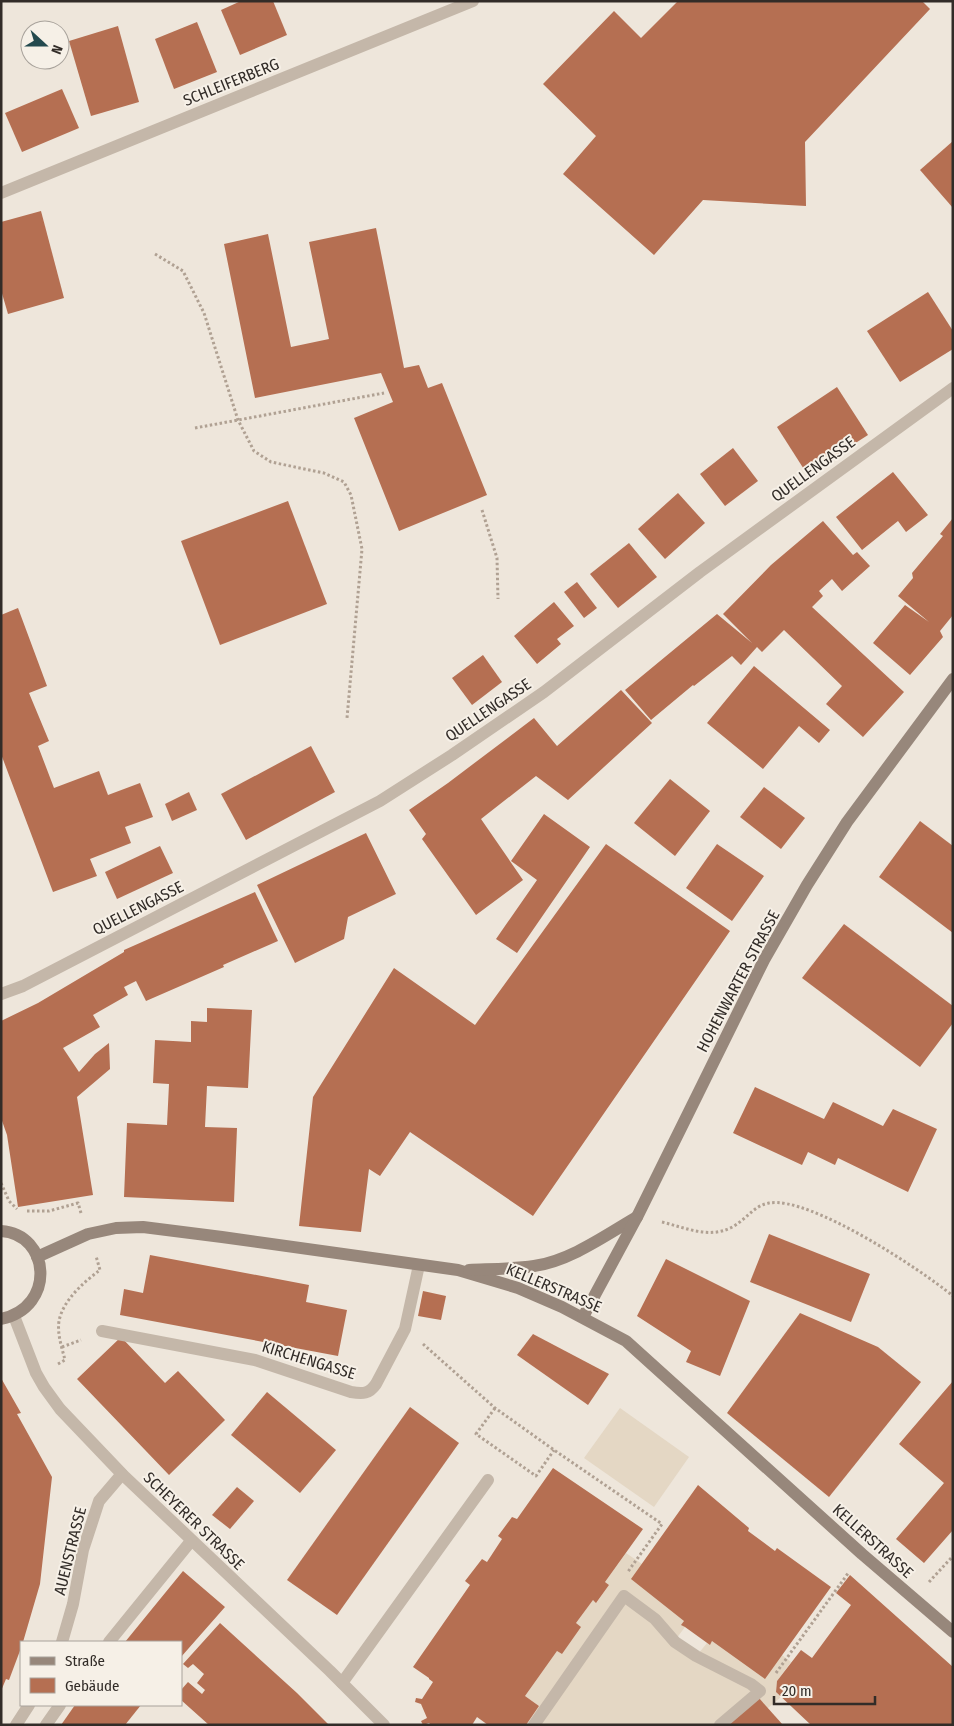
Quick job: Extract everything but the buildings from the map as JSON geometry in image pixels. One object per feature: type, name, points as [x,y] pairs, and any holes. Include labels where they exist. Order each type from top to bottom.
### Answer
[{"type":"street","name":"SCHLEIFERBERG","points":[[1,193],[473,1]]},
{"type":"street","name":"QUELLENGASSE","points":[[1,994],[23,986],[380,801],[544,692],[700,572],[953,388]]},
{"type":"street","name":"HOHENWARTER STRASSE","points":[[583,1316],[637,1217],[740,1006],[802,894],[847,822],[953,679]]},
{"type":"street","points":[[458,1270],[534,1266],[551,1262],[576,1252],[637,1217]]},
{"type":"street","name":"KELLERSTRASSE","points":[[37,1257],[88,1234],[116,1228],[143,1227],[222,1236],[458,1270],[518,1288],[583,1316],[626,1341],[862,1554],[953,1632]]},
{"type":"street","points":[[1,1231],[6,1231],[20,1237],[30,1246],[37,1257],[41,1271],[40,1285],[34,1298],[26,1309],[7,1318]]},
{"type":"street","name":"KIRCHENGASSE","points":[[102,1331],[256,1360],[351,1392],[363,1394],[371,1391],[376,1384],[405,1329],[419,1265]]},
{"type":"street","name":"SCHEYERER STRASSE","points":[[7,1318],[44,1387],[60,1409],[122,1474],[384,1725]]},
{"type":"street","name":"AUENSTRASSE","points":[[62,1641],[73,1604],[83,1550],[99,1501],[122,1474]]},
{"type":"street","points":[[342,1683],[488,1480]]},
{"type":"street","points":[[111,1641],[191,1541]]},
{"type":"street","points":[[534,1725],[624,1596],[655,1619],[675,1642],[696,1656],[751,1684],[760,1691],[720,1725]]},
{"type":"street","points":[[16,1725],[29,1706]]},
{"type":"street","points":[[46,1725],[59,1706]]},
{"type":"path","points":[[155,254],[183,271],[204,312],[238,420],[254,451],[271,462],[324,473],[344,482],[351,494],[362,549],[347,718]]},
{"type":"path","points":[[195,428],[384,393]]},
{"type":"path","points":[[482,510],[497,558],[498,599]]},
{"type":"path","points":[[1,1183],[9,1201],[17,1209],[32,1212],[49,1211],[78,1204]]},
{"type":"path","points":[[637,1217],[716,1234],[726,1231],[740,1222],[754,1209],[766,1203],[777,1202],[795,1206],[811,1211],[848,1228],[910,1265],[953,1296]]},
{"type":"path","points":[[65,1360],[59,1321],[78,1287],[100,1270]]},
{"type":"path","points":[[405,1329],[495,1408],[662,1524],[623,1578],[624,1596]]},
{"type":"path","points":[[495,1408],[476,1434],[536,1476],[554,1450]]},
{"type":"path","points":[[760,1691],[768,1684],[862,1554]]},
{"type":"path","points":[[914,1599],[953,1556]]},
{"type":"shaded area","points":[[620,1408],[689,1457],[654,1507],[584,1458]]},
{"type":"shaded area","points":[[626,1553],[642,1564],[684,1621],[682,1624],[685,1627],[676,1639],[698,1654],[707,1643],[710,1645],[712,1641],[782,1655],[791,1662],[777,1681],[776,1692],[781,1697],[768,1708],[728,1725],[526,1725],[539,1706],[525,1696],[557,1651],[562,1654],[580,1627],[576,1623],[593,1600],[597,1602],[609,1585],[605,1582]]}]
